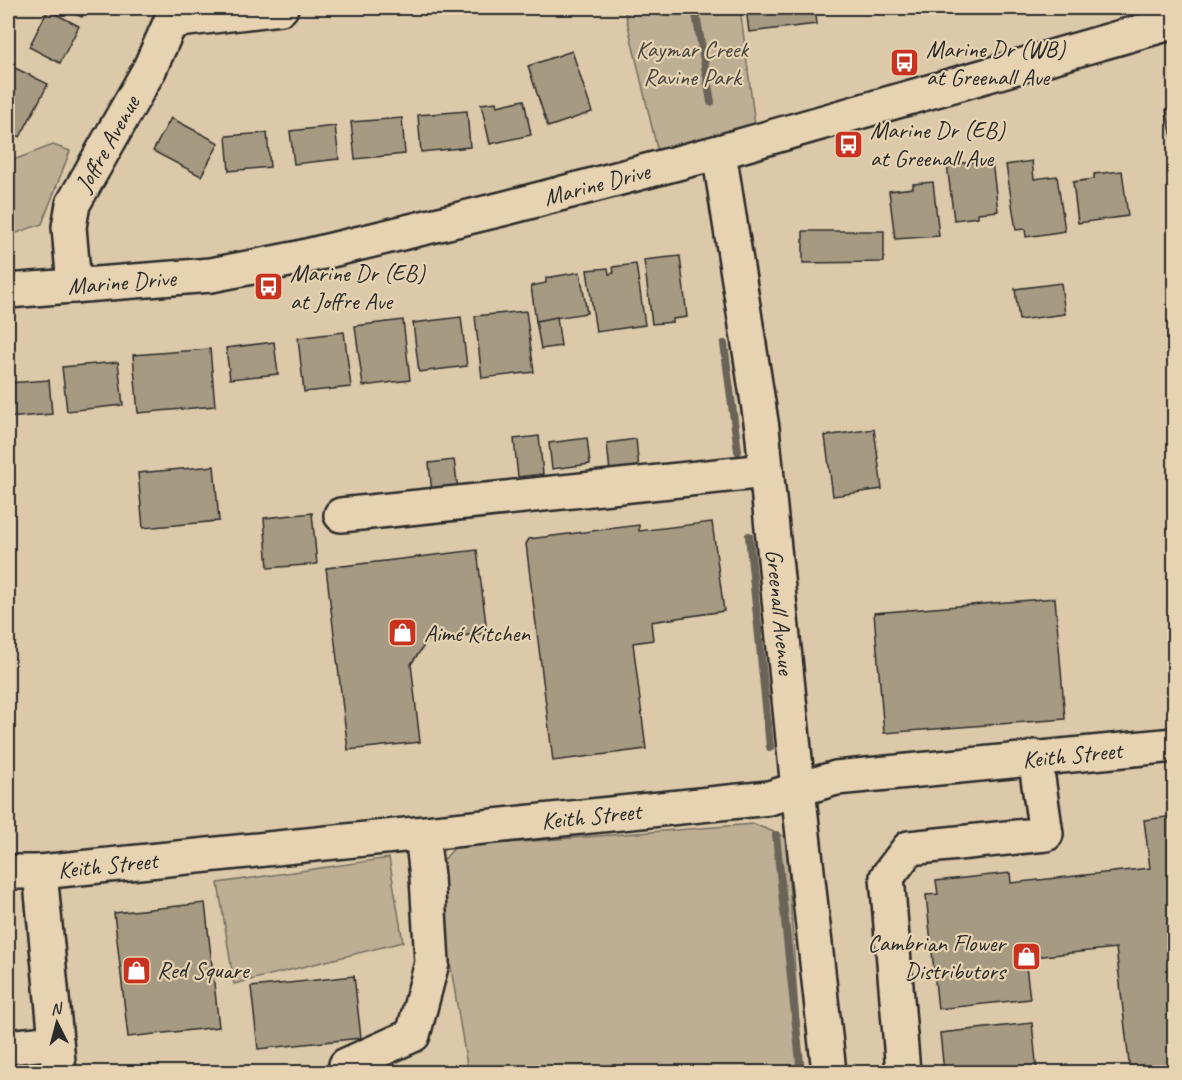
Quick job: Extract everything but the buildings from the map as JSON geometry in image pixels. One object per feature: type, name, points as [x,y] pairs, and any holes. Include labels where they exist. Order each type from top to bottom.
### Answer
[{"type":"street","points":[[172,14],[281,8]]},
{"type":"street","name":"Joffre Avenue","points":[[74,286],[69,227],[73,204],[149,70],[172,14]]},
{"type":"street","name":"Marine Drive","points":[[8,291],[211,275],[294,259],[506,208],[719,152],[1174,22]]},
{"type":"street","name":"Greenall Avenue","points":[[719,152],[762,428],[829,1072]]},
{"type":"street","points":[[341,515],[766,471]]},
{"type":"street","name":"Keith Street","points":[[8,872],[424,850],[768,798],[836,778],[1174,745]]},
{"type":"street","points":[[903,1072],[887,877],[909,848],[1046,834],[1035,757]]},
{"type":"street","points":[[346,1065],[412,1035],[432,963],[424,850]]},
{"type":"street","points":[[8,1047],[58,1057],[40,872]]},
{"type":"green space","name":"Kaymar Creek Ravine Park","points":[[624,8],[740,8],[755,125],[658,153]]},
{"type":"green space","points":[[53,145],[70,151],[42,224],[8,236],[8,162]]},
{"type":"green space","points":[[754,824],[786,837],[802,1072],[468,1072],[435,870],[455,847]]},
{"type":"green space","points":[[389,858],[403,942],[234,984],[218,883]]},
{"type":"waterway","points":[[695,8],[711,102]]},
{"type":"waterway","points":[[724,344],[738,451]]},
{"type":"waterway","points":[[749,536],[770,747]]},
{"type":"waterway","points":[[776,835],[801,1072]]},
{"type":"place","name":"Marine Dr (WB) at Greenall Ave","points":[[905,63]]},
{"type":"place","name":"Marine Dr (EB) at Greenall Ave","points":[[849,144]]},
{"type":"place","name":"Marine Dr (EB) at Joffre Ave","points":[[269,287]]},
{"type":"place","name":"Aimé Kitchen","points":[[403,633]]},
{"type":"place","name":"Cambrian Flower Distributors","points":[[1026,957]]},
{"type":"place","name":"Red Square","points":[[136,970]]}]
